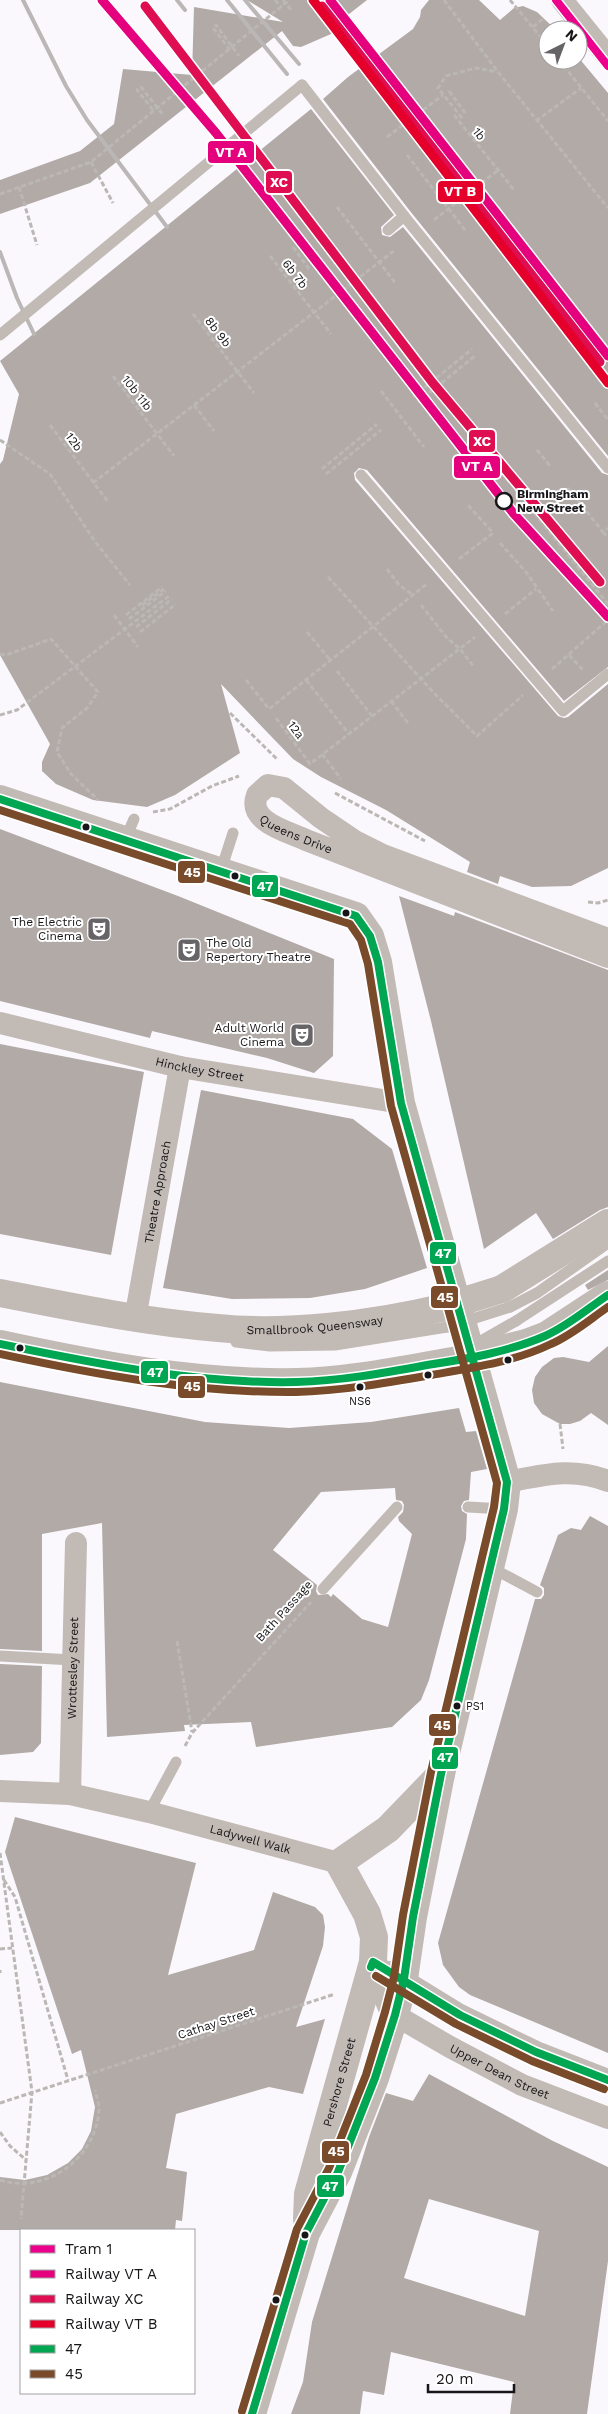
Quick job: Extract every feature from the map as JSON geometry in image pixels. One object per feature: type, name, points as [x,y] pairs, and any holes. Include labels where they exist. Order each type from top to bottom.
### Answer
[{"type":"street","points":[[563,1],[608,57]]},
{"type":"street","name":"Queens Drive","points":[[608,938],[383,855],[355,841],[328,823],[284,788],[268,785],[256,795],[254,806],[262,819],[306,840],[608,957]]},
{"type":"street","points":[[0,799],[130,829],[220,870],[356,916],[370,936],[378,962],[401,1104],[491,1451],[507,1482],[565,1472],[590,1474],[608,1482]]},
{"type":"street","name":"Hinckley Street","points":[[0,1023],[180,1067],[401,1104]]},
{"type":"street","name":"Theatre Approach","points":[[135,1319],[180,1067]]},
{"type":"street","name":"Smallbrook Queensway","points":[[0,1292],[135,1319],[220,1329],[292,1330],[413,1315],[444,1318],[506,1298],[608,1223]]},
{"type":"street","points":[[0,1344],[123,1368],[219,1380],[298,1382],[392,1371],[457,1356],[521,1332],[547,1335],[608,1295]]},
{"type":"street","name":"Pershore Street","points":[[252,2414],[306,2233],[338,2172],[376,2078],[395,2015],[404,1980],[413,1916],[442,1774],[504,1509],[507,1482]]},
{"type":"street","name":"Wrottesley Street","points":[[70,1794],[76,1543]]},
{"type":"street","points":[[395,2015],[373,1962],[374,1937],[367,1914],[339,1863],[388,1829],[442,1774]]},
{"type":"street","name":"Ladywell Walk","points":[[0,1792],[70,1794],[149,1812],[339,1863]]},
{"type":"street","points":[[373,1962],[460,2015],[536,2052],[608,2080]]},
{"type":"street","name":"Pershore Street","points":[[306,2233],[308,2194],[373,1962]]},
{"type":"street","name":"Upper Dean Street","points":[[395,2015],[522,2085],[608,2118]]},
{"type":"lane","points":[[0,335],[302,85],[404,216],[608,468]]},
{"type":"lane","points":[[388,230],[404,216]]},
{"type":"lane","points":[[361,475],[563,711],[608,674]]},
{"type":"lane","points":[[220,870],[233,833]]},
{"type":"lane","points":[[506,1298],[537,1293],[608,1243]]},
{"type":"lane","points":[[521,1332],[608,1261]]},
{"type":"lane","points":[[135,1319],[200,1338],[270,1346],[335,1345],[444,1318]]},
{"type":"lane","name":"Bath Passage","points":[[323,1588],[397,1507]]},
{"type":"lane","points":[[468,1507],[504,1509]]},
{"type":"lane","points":[[490,1567],[537,1592]]},
{"type":"lane","points":[[0,1656],[73,1660]]},
{"type":"lane","points":[[149,1812],[176,1762]]},
{"type":"path","points":[[275,0],[281,7]]},
{"type":"path","points":[[283,0],[292,11]]},
{"type":"path","points":[[444,0],[536,121],[608,208]]},
{"type":"path","points":[[510,0],[538,34]]},
{"type":"path","points":[[0,194],[91,162],[288,2]]},
{"type":"path","points":[[230,50],[213,28],[216,25],[239,56]]},
{"type":"path","points":[[462,118],[438,88],[446,76],[476,68],[498,72]]},
{"type":"path","points":[[567,70],[608,121]]},
{"type":"path","points":[[153,110],[137,90],[141,87],[164,116]]},
{"type":"path","points":[[536,121],[581,88]]},
{"type":"path","points":[[449,91],[466,114]]},
{"type":"path","points":[[387,137],[443,95]]},
{"type":"path","name":"1b","points":[[454,115],[490,163],[515,192]]},
{"type":"path","points":[[407,154],[465,230]]},
{"type":"path","points":[[91,162],[113,203]]},
{"type":"path","points":[[426,226],[497,171]]},
{"type":"path","points":[[19,187],[37,245]]},
{"type":"path","points":[[337,207],[396,284]]},
{"type":"path","points":[[93,483],[403,244]]},
{"type":"path","points":[[293,247],[310,269]]},
{"type":"path","name":"6b 7b","points":[[270,256],[331,334]]},
{"type":"path","name":"8b 9b","points":[[193,314],[254,393]]},
{"type":"path","points":[[413,397],[472,349]]},
{"type":"path","points":[[418,402],[476,355]]},
{"type":"path","name":"10b 11b","points":[[113,376],[174,456]]},
{"type":"path","points":[[381,391],[424,447]]},
{"type":"path","points":[[595,403],[608,420]]},
{"type":"path","points":[[194,406],[214,431]]},
{"type":"path","points":[[459,420],[608,604]]},
{"type":"path","points":[[322,469],[376,424]]},
{"type":"path","name":"12b","points":[[50,425],[109,503]]},
{"type":"path","points":[[326,474],[381,430]]},
{"type":"path","points":[[0,440],[50,474],[96,543],[130,585]]},
{"type":"path","points":[[537,450],[550,466]]},
{"type":"path","points":[[568,488],[608,538]]},
{"type":"path","points":[[455,562],[492,532],[480,521],[467,504]]},
{"type":"path","points":[[604,532],[608,528]]},
{"type":"path","points":[[500,542],[526,572],[536,590],[553,611]]},
{"type":"path","points":[[387,569],[399,585],[413,595]]},
{"type":"path","points":[[328,578],[420,679],[477,736]]},
{"type":"path","points":[[246,680],[270,709],[433,579]]},
{"type":"path","points":[[128,616],[164,589]]},
{"type":"path","points":[[499,619],[536,590]]},
{"type":"path","points":[[0,715],[17,710],[169,596]]},
{"type":"path","points":[[136,627],[172,599]]},
{"type":"path","points":[[139,631],[175,604]]},
{"type":"path","points":[[421,605],[447,638],[460,648],[474,667]]},
{"type":"path","points":[[114,615],[138,646]]},
{"type":"path","points":[[308,632],[331,661]]},
{"type":"path","points":[[341,779],[322,754],[475,636]]},
{"type":"path","points":[[0,654],[6,655],[51,639],[98,692],[87,708],[62,728],[57,752],[71,774],[103,804]]},
{"type":"path","points":[[337,671],[372,716]]},
{"type":"path","points":[[306,680],[349,734]]},
{"type":"path","points":[[392,701],[408,723]]},
{"type":"path","points":[[230,713],[279,761],[271,764]]},
{"type":"path","name":"12a","points":[[276,718],[310,764],[322,754]]},
{"type":"path","points":[[146,814],[170,809],[212,786],[246,774]]},
{"type":"path","points":[[334,792],[429,843]]},
{"type":"path","points":[[579,901],[598,903],[608,900]]},
{"type":"path","name":"Bath Passage","points":[[177,1641],[192,1733],[323,1588]]},
{"type":"path","points":[[0,1853],[32,2092],[21,2219]]},
{"type":"path","points":[[3,1878],[15,1897],[68,2080]]},
{"type":"path","points":[[0,1949],[12,1948]]},
{"type":"path","name":"Cathay Street","points":[[0,2103],[338,1993]]},
{"type":"path","points":[[0,2180],[25,2184],[46,2179],[70,2167],[85,2152],[95,2133],[99,2107],[95,2090]]},
{"type":"path","points":[[0,2132],[10,2146],[27,2160]]},
{"type":"building","points":[[247,0],[367,0],[330,29],[338,31],[301,47],[293,46],[282,31],[90,183],[0,214],[0,180],[80,151],[114,124],[123,69],[192,75],[194,7],[283,22]]},
{"type":"building","points":[[429,0],[479,0],[500,20],[514,8],[523,6],[537,12],[545,20],[538,20],[538,70],[588,69],[608,93],[608,456],[410,211],[323,99],[348,77],[413,29],[420,17],[421,10]]},
{"type":"building","points":[[311,109],[394,215],[381,227],[382,235],[390,237],[403,227],[602,473],[608,475],[608,667],[564,701],[367,470],[359,468],[354,473],[355,480],[558,716],[568,717],[608,684],[608,868],[571,886],[532,887],[500,876],[498,884],[467,872],[470,862],[386,810],[321,777],[293,759],[221,684],[240,753],[175,795],[147,807],[93,800],[56,784],[42,771],[42,762],[50,744],[0,655],[0,464],[3,460],[19,394],[0,361]]},
{"type":"building","points":[[0,829],[178,896],[334,959],[333,1056],[314,1073],[267,1058],[152,1031],[150,1038],[0,1001]]},
{"type":"building","points":[[399,896],[454,916],[455,912],[608,970],[608,1207],[553,1239],[536,1213],[484,1249],[431,1021]]},
{"type":"building","points":[[0,1044],[144,1072],[111,1255],[0,1234]]},
{"type":"building","points":[[201,1090],[353,1119],[392,1149],[427,1268],[365,1289],[310,1298],[232,1299],[163,1288]]},
{"type":"building","points":[[608,1270],[608,1280],[588,1290],[585,1285]]},
{"type":"building","points":[[608,1346],[608,1425],[591,1413],[580,1421],[570,1424],[560,1424],[542,1414],[534,1403],[532,1390],[535,1377],[542,1367],[554,1358],[563,1357],[589,1362]]},
{"type":"building","points":[[0,1382],[205,1422],[289,1428],[371,1422],[459,1408],[466,1432],[476,1431],[487,1469],[471,1472],[469,1500],[464,1501],[461,1506],[462,1511],[467,1514],[466,1539],[429,1680],[421,1700],[392,1727],[256,1747],[251,1722],[184,1725],[185,1731],[107,1737],[102,1523],[42,1534],[42,1651],[0,1649]],"holes":[[[395,1488],[396,1500],[402,1501],[404,1505],[403,1512],[398,1517],[399,1521],[412,1534],[388,1627],[362,1619],[333,1594],[331,1597],[328,1594],[318,1595],[316,1591],[317,1585],[273,1550],[321,1492]]]},
{"type":"building","points":[[590,1516],[608,1526],[608,2053],[470,1995],[459,1987],[443,1965],[438,1943],[535,1599],[541,1599],[544,1595],[544,1588],[540,1585],[558,1535],[571,1528],[581,1530]]},
{"type":"building","points":[[0,1664],[42,1666],[41,1743],[33,1752],[0,1755]]},
{"type":"building","points":[[15,1817],[196,1863],[168,1975],[254,1950],[273,1892],[315,1907],[323,1915],[325,1927],[323,1946],[296,2027],[325,2019],[303,2094],[269,2087],[176,2114],[166,2168],[187,2172],[182,2221],[176,2220],[175,2229],[0,2230],[0,2177],[25,2180],[47,2175],[68,2163],[82,2149],[91,2131],[95,2107],[81,2050],[72,2054],[5,1852]]},
{"type":"building","points":[[429,2074],[553,2141],[608,2167],[608,2261],[587,2414],[510,2414],[514,2382],[391,2352],[384,2395],[363,2391],[360,2414],[291,2414],[303,2382],[312,2322],[369,2137],[386,2093],[413,2101]],"holes":[[[429,2199],[539,2231],[525,2316],[404,2278]]]},
{"type":"railway","points":[[23,0],[66,86],[87,120],[167,227]]},
{"type":"railway","points":[[177,0],[185,10]]},
{"type":"railway","points":[[227,0],[287,74]]},
{"type":"railway","points":[[245,0],[299,64]]},
{"type":"railway","points":[[0,252],[17,298],[34,334]]},
{"type":"tram line","name":"1","points":[[556,0],[608,66]]},
{"type":"transit line","points":[[102,0],[216,133],[514,514],[608,617]]},
{"type":"transit line","points":[[313,0],[608,383]]},
{"type":"transit line","points":[[330,0],[608,356]]},
{"type":"transit line","name":"47","points":[[0,799],[356,916],[370,936],[378,962],[401,1103],[507,1482],[504,1509],[441,1774],[413,1917],[404,1979],[395,2015],[375,2078],[338,2172],[306,2233],[252,2414]]},
{"type":"transit line","name":"45","points":[[0,810],[350,924],[361,940],[368,964],[391,1106],[497,1483],[494,1507],[431,1772],[403,1915],[394,1977],[385,2012],[366,2075],[329,2168],[297,2229],[242,2411]]},
{"type":"transit line","name":"47","points":[[0,1344],[73,1359],[184,1376],[259,1382],[329,1380],[378,1374],[457,1360],[531,1342],[570,1322],[608,1295]]},
{"type":"transit line","name":"45","points":[[0,1354],[110,1376],[184,1386],[259,1392],[330,1390],[380,1384],[492,1364],[537,1350],[559,1340],[608,1307]]},
{"type":"transit line","name":"47","points":[[371,1967],[373,1962],[460,2015],[536,2052],[608,2080]]},
{"type":"transit line","name":"45","points":[[376,1976],[456,2024],[532,2061],[604,2089]]},
{"type":"rail line","name":"XC","points":[[145,6],[432,382],[600,582]]},
{"type":"rail line","name":"XC","points":[[322,6],[600,362]]},
{"type":"place","name":"Birmingham New Street","points":[[504,501]]},
{"type":"place","name":"The Electric Cinema","points":[[99,929]]},
{"type":"place","name":"The Old Repertory Theatre","points":[[189,950]]},
{"type":"place","name":"Adult World Cinema","points":[[302,1035]]},
{"type":"place","name":"NS6","points":[[360,1387]]},
{"type":"place","name":"PS1","points":[[457,1706]]}]
